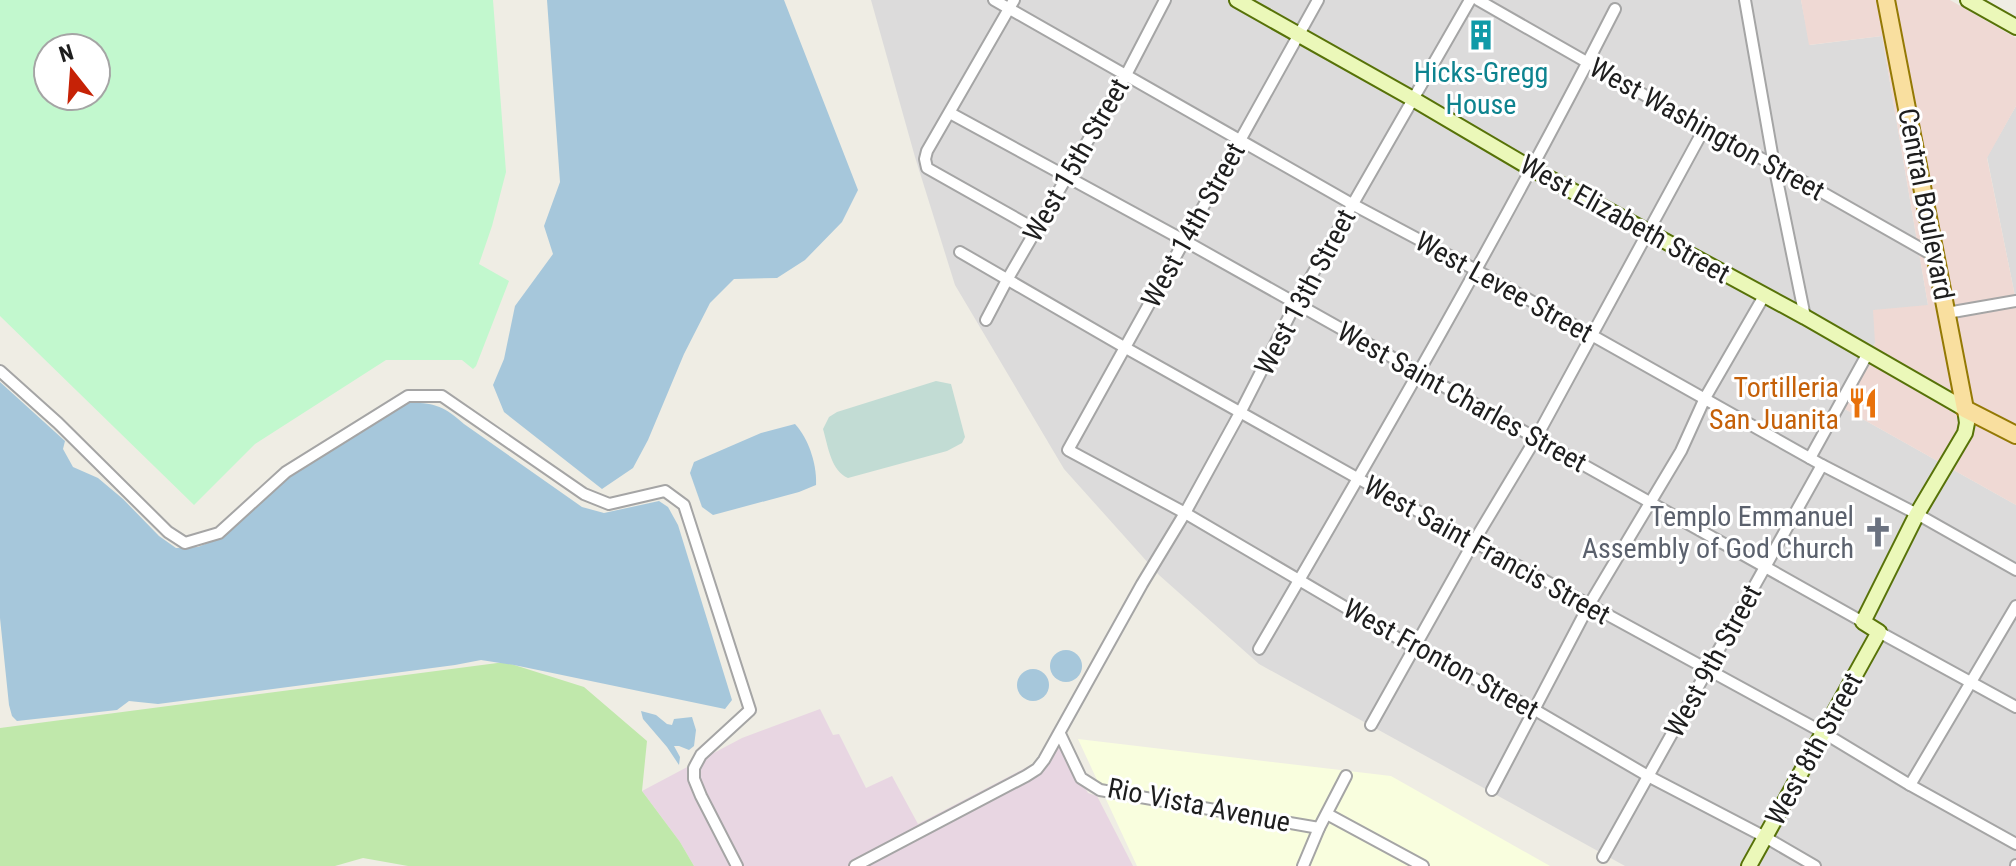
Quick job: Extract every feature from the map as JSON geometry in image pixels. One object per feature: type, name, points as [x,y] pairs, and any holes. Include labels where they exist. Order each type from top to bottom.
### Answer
[{"type":"main road","name":"Central Boulevard","points":[[1886,0],[1965,409]]},
{"type":"main road","name":"West Elizabeth Street","points":[[1965,409],[2016,435]]},
{"type":"street","name":"West Levee Street","points":[[994,0],[1012,4],[1240,141],[2016,570]]},
{"type":"street","name":"West 15th Street","points":[[986,320],[1126,75],[1165,0]]},
{"type":"street","name":"West Elizabeth Street","points":[[1237,0],[1532,169],[1805,317],[1965,409]]},
{"type":"street","name":"West 14th Street","points":[[1068,450],[1318,0]]},
{"type":"street","name":"West 13th Street","points":[[855,866],[1037,769],[1185,513],[1296,303],[1470,0]]},
{"type":"street","name":"West Washington Street","points":[[1478,0],[1936,257]]},
{"type":"street","points":[[1745,0],[1805,317]]},
{"type":"street","points":[[1968,0],[2016,27]]},
{"type":"street","points":[[1012,4],[925,159],[927,168],[1037,230]]},
{"type":"street","points":[[1259,649],[1476,270],[1615,9]]},
{"type":"street","name":"West Saint Charles Street","points":[[950,113],[1185,241],[2016,707]]},
{"type":"street","points":[[1371,725],[1413,647],[1536,438],[1704,129]]},
{"type":"street","name":"West Saint Francis Street","points":[[960,252],[1473,543],[1824,733],[2016,844]]},
{"type":"street","points":[[1492,790],[1589,605],[1681,451],[1705,398],[1764,296]]},
{"type":"street","points":[[1947,313],[2016,301]]},
{"type":"street","points":[[1810,458],[1868,353]]},
{"type":"street","points":[[0,371],[58,423],[168,532],[185,543],[219,533],[286,472],[408,396],[442,396],[584,494],[609,504],[665,491],[684,505],[750,710],[701,755],[694,768],[694,779],[701,796],[737,866]]},
{"type":"street","points":[[1863,622],[1917,514],[1965,433],[1965,409]]},
{"type":"street","name":"West Fronton Street","points":[[1068,450],[1185,513],[1413,647],[1535,710],[1648,776],[1815,866]]},
{"type":"street","name":"West 9th Street","points":[[1603,857],[1822,465]]},
{"type":"street","points":[[1910,785],[2016,606]]},
{"type":"street","name":"West 8th Street","points":[[1749,866],[1879,632]]},
{"type":"street","name":"Rio Vista Avenue","points":[[1060,734],[1081,778],[1100,790],[1319,828]]},
{"type":"street","points":[[1303,866],[1346,776]]},
{"type":"street","name":"Rio Vista Avenue","points":[[1327,814],[1423,866]]},
{"type":"shaded area","points":[[547,0],[784,0],[858,190],[842,222],[805,260],[777,278],[734,279],[710,303],[633,468],[602,489],[504,412],[493,385],[504,359],[515,306],[553,254],[544,226],[560,182]]},
{"type":"shaded area","points":[[871,0],[1801,0],[1810,45],[1882,36],[1928,305],[1875,343],[1843,408],[2016,505],[2016,866],[1625,866],[1259,664],[1159,575],[1064,469],[955,285]]},
{"type":"shaded area","points":[[1801,0],[1950,0],[2016,38],[2016,106],[1987,158],[2016,301],[2016,505],[1843,408],[1875,343],[1873,310],[1928,305],[1882,36],[1809,45]]},
{"type":"shaded area","points":[[2016,106],[2016,301],[1987,157]]},
{"type":"shaded area","points":[[936,381],[951,384],[965,437],[962,443],[947,451],[848,478],[842,475],[831,457],[823,429],[829,417]]},
{"type":"shaded area","points":[[0,382],[65,441],[63,449],[73,467],[98,478],[159,536],[176,548],[198,547],[225,536],[286,475],[404,403],[430,404],[450,413],[582,507],[604,513],[659,501],[668,507],[678,525],[732,700],[725,709],[481,660],[158,704],[129,701],[117,710],[17,721],[9,705],[0,618]]},
{"type":"shaded area","points":[[795,424],[811,453],[816,485],[713,515],[702,507],[690,473],[694,462],[761,433]]},
{"type":"shaded area","points":[[1066,650],[1077,655],[1082,666],[1077,677],[1066,682],[1055,677],[1050,666],[1055,655]]},
{"type":"shaded area","points":[[1033,669],[1044,674],[1049,685],[1044,696],[1033,701],[1022,696],[1017,685],[1022,674]]},
{"type":"shaded area","points":[[820,709],[833,735],[839,734],[866,788],[892,776],[918,824],[1033,764],[1053,729],[1088,793],[1097,796],[1133,866],[694,866],[642,791],[742,738]]},
{"type":"shaded area","points":[[641,711],[656,715],[672,725],[674,719],[692,717],[696,730],[694,746],[689,750],[674,746],[680,757],[679,765],[643,719]]},
{"type":"shaded area","points":[[1078,739],[1391,776],[1550,866],[1137,866]]},
{"type":"green space","points":[[0,0],[493,0],[506,172],[479,264],[509,281],[476,366],[473,369],[462,360],[386,360],[255,444],[194,505],[0,316]]},
{"type":"green space","points":[[505,662],[584,687],[647,741],[642,791],[694,866],[408,866],[363,858],[335,866],[0,866],[0,728]]},
{"type":"place","name":"Hicks-Gregg House","points":[[1481,35]]},
{"type":"place","name":"Tortilleria San Juanita","points":[[1863,403]]},
{"type":"place","name":"Templo Emmanuel Assembly of God Church","points":[[1878,532]]}]
